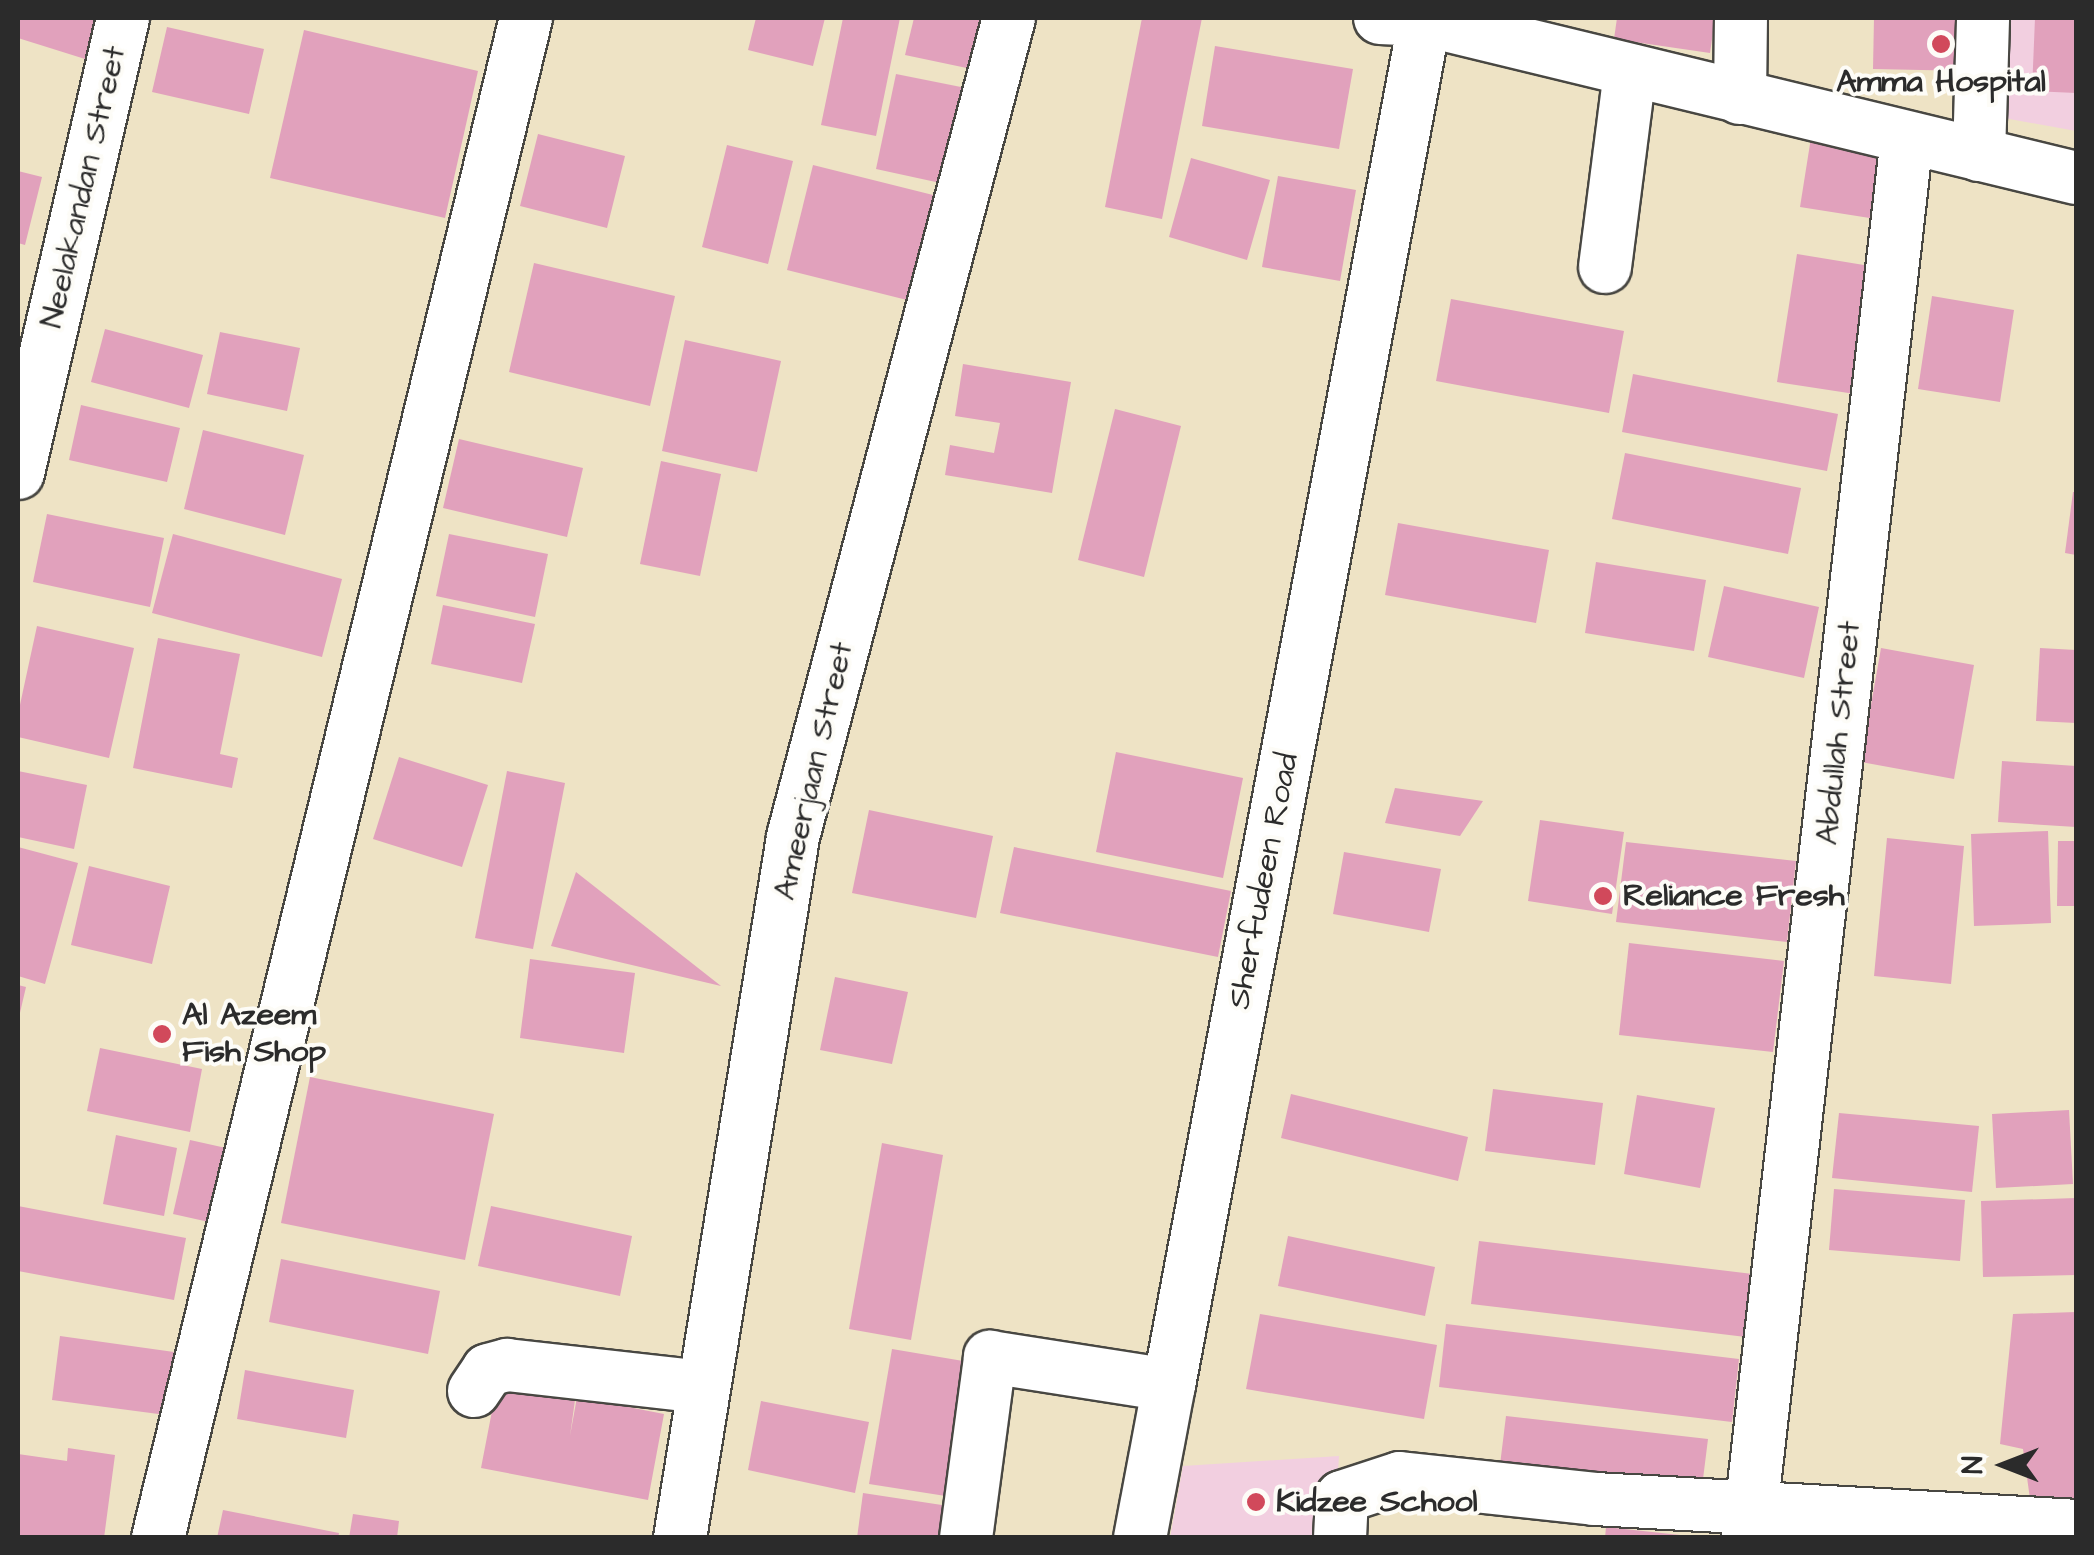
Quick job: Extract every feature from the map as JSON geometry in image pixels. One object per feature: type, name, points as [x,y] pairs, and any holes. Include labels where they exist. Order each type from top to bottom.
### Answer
[{"type":"street","name":"Neelakandan Street","points":[[18,473],[124,18]]},
{"type":"street","points":[[158,1538],[526,18]]},
{"type":"street","name":"Ameerjaan Street","points":[[680,1538],[793,836],[1008,18]]},
{"type":"street","points":[[1410,18],[2076,178]]},
{"type":"street","name":"Sherfudeen Road","points":[[1140,1538],[1410,18]]},
{"type":"street","points":[[1740,98],[1741,18]]},
{"type":"street","points":[[1979,155],[1983,18]]},
{"type":"street","points":[[1605,266],[1630,71]]},
{"type":"street","name":"Abdullah Street","points":[[1750,1522],[1907,138]]},
{"type":"street","points":[[966,1538],[990,1357],[1169,1384]]},
{"type":"street","points":[[474,1391],[488,1370],[507,1365],[704,1387]]},
{"type":"street","points":[[1340,1538],[1342,1497],[1400,1478],[1593,1518],[1899,1527],[2076,1526]]},
{"type":"shaded area","points":[[2006,18],[2076,18],[2076,131],[2004,118]]},
{"type":"shaded area","name":"Kidzee School","points":[[1339,1456],[1334,1537],[1170,1538],[1183,1466]]},
{"type":"building","points":[[18,18],[115,18],[101,64],[18,38]]},
{"type":"building","points":[[756,18],[825,18],[813,66],[748,50]]},
{"type":"building","points":[[843,18],[900,18],[876,136],[821,125]]},
{"type":"building","points":[[914,18],[993,18],[981,71],[905,55]]},
{"type":"building","points":[[1142,18],[1202,18],[1162,219],[1105,207]]},
{"type":"building","points":[[1617,18],[1715,18],[1710,53],[1614,39]]},
{"type":"building","points":[[1874,18],[1971,18],[1970,71],[1873,69]]},
{"type":"building","points":[[2035,18],[2076,18],[2076,93],[2032,91]]},
{"type":"building","points":[[167,27],[264,49],[249,114],[152,92]]},
{"type":"building","points":[[304,30],[478,71],[445,218],[270,178]]},
{"type":"building","points":[[1215,46],[1353,69],[1339,149],[1202,126]]},
{"type":"building","points":[[896,74],[966,88],[945,184],[876,169]]},
{"type":"building","points":[[1813,125],[1889,137],[1876,219],[1800,207]]},
{"type":"building","points":[[538,134],[625,156],[607,228],[520,206]]},
{"type":"building","points":[[727,145],[793,161],[768,264],[702,247]]},
{"type":"building","points":[[1191,158],[1270,180],[1247,260],[1169,237]]},
{"type":"building","points":[[813,165],[937,196],[911,301],[787,270]]},
{"type":"building","points":[[18,171],[42,177],[25,245],[18,243]]},
{"type":"building","points":[[1278,176],[1356,190],[1340,281],[1262,267]]},
{"type":"building","points":[[1797,254],[1876,267],[1855,394],[1777,382]]},
{"type":"building","points":[[534,263],[675,296],[650,406],[509,372]]},
{"type":"building","points":[[1932,296],[2014,310],[2000,402],[1918,389]]},
{"type":"building","points":[[1451,299],[1624,331],[1609,413],[1436,381]]},
{"type":"building","points":[[105,329],[203,355],[189,408],[91,382]]},
{"type":"building","points":[[220,332],[300,348],[287,411],[207,394]]},
{"type":"building","points":[[685,340],[781,361],[757,472],[662,451]]},
{"type":"building","points":[[963,364],[1071,382],[1052,493],[945,475],[950,445],[994,453],[1000,423],[955,416]]},
{"type":"building","points":[[1633,374],[1838,414],[1827,471],[1622,432]]},
{"type":"building","points":[[81,405],[180,428],[167,482],[69,460]]},
{"type":"building","points":[[1115,409],[1181,426],[1144,577],[1078,560]]},
{"type":"building","points":[[203,430],[304,455],[285,535],[184,509]]},
{"type":"building","points":[[459,439],[583,468],[567,537],[443,508]]},
{"type":"building","points":[[1625,453],[1801,488],[1788,554],[1612,519]]},
{"type":"building","points":[[661,461],[721,474],[700,576],[640,564]]},
{"type":"building","points":[[2076,492],[2076,555],[2065,553]]},
{"type":"building","points":[[47,514],[164,538],[150,607],[33,582]]},
{"type":"building","points":[[1398,523],[1549,550],[1536,623],[1385,595]]},
{"type":"building","points":[[173,534],[342,579],[322,657],[152,613]]},
{"type":"building","points":[[449,534],[548,554],[535,617],[436,596]]},
{"type":"building","points":[[1596,562],[1706,580],[1694,651],[1585,633]]},
{"type":"building","points":[[1724,586],[1819,607],[1804,678],[1708,657]]},
{"type":"building","points":[[443,605],[535,624],[522,683],[431,664]]},
{"type":"building","points":[[37,626],[134,648],[109,758],[18,737],[18,714]]},
{"type":"building","points":[[158,638],[240,654],[220,754],[238,758],[232,788],[133,768]]},
{"type":"building","points":[[1881,648],[1974,665],[1954,779],[1861,762]]},
{"type":"building","points":[[2040,648],[2076,650],[2076,723],[2036,721]]},
{"type":"building","points":[[1116,752],[1243,778],[1223,878],[1096,852]]},
{"type":"building","points":[[399,757],[488,785],[462,867],[373,839]]},
{"type":"building","points":[[2002,761],[2076,766],[2076,827],[1998,822]]},
{"type":"building","points":[[18,771],[87,785],[74,849],[18,837]]},
{"type":"building","points":[[507,771],[565,783],[533,949],[475,938]]},
{"type":"building","points":[[1395,788],[1483,801],[1460,836],[1385,823]]},
{"type":"building","points":[[869,810],[993,836],[976,918],[852,893]]},
{"type":"building","points":[[1540,820],[1624,832],[1612,914],[1528,901]]},
{"type":"building","points":[[2048,831],[2051,923],[1974,926],[1971,834]]},
{"type":"building","points":[[1887,838],[1964,846],[1951,984],[1874,976]]},
{"type":"building","points":[[2058,841],[2076,841],[2076,906],[2057,906]]},
{"type":"building","points":[[1626,842],[1796,861],[1787,942],[1616,922]]},
{"type":"building","points":[[18,847],[78,863],[45,984],[18,976]]},
{"type":"building","points":[[1014,847],[1231,891],[1218,957],[1000,913]]},
{"type":"building","points":[[1344,852],[1441,869],[1429,932],[1333,914]]},
{"type":"building","points":[[89,866],[170,886],[152,964],[71,945]]},
{"type":"building","points":[[576,872],[721,986],[551,946]]},
{"type":"building","points":[[1629,943],[1784,961],[1773,1052],[1619,1035]]},
{"type":"building","points":[[530,959],[635,973],[624,1053],[520,1038]]},
{"type":"building","points":[[835,977],[908,992],[892,1064],[820,1050]]},
{"type":"building","points":[[18,985],[26,987],[19,1017],[18,1017]]},
{"type":"building","points":[[100,1048],[202,1069],[190,1132],[87,1111]]},
{"type":"building","points":[[310,1077],[494,1114],[465,1260],[281,1223]]},
{"type":"building","points":[[1493,1089],[1603,1103],[1595,1165],[1485,1151]]},
{"type":"building","points":[[1291,1094],[1468,1137],[1458,1181],[1281,1138]]},
{"type":"building","points":[[1637,1095],[1715,1108],[1700,1188],[1624,1174]]},
{"type":"building","points":[[2069,1110],[2073,1184],[1996,1188],[1992,1114]]},
{"type":"building","points":[[1839,1113],[1979,1126],[1972,1192],[1832,1178]]},
{"type":"building","points":[[116,1135],[177,1148],[164,1216],[103,1204]]},
{"type":"building","points":[[190,1140],[235,1150],[218,1224],[173,1214]]},
{"type":"building","points":[[882,1143],[943,1155],[911,1340],[849,1329]]},
{"type":"building","points":[[1834,1189],[1965,1200],[1960,1261],[1829,1250]]},
{"type":"building","points":[[2076,1198],[2076,1275],[1983,1277],[1981,1201]]},
{"type":"building","points":[[18,1206],[186,1238],[174,1300],[18,1271]]},
{"type":"building","points":[[491,1206],[632,1236],[620,1296],[478,1266]]},
{"type":"building","points":[[1288,1236],[1435,1267],[1425,1316],[1278,1286]]},
{"type":"building","points":[[1479,1241],[1761,1275],[1754,1338],[1471,1304]]},
{"type":"building","points":[[281,1259],[440,1291],[428,1354],[269,1322]]},
{"type":"building","points":[[2076,1312],[2076,1505],[2031,1506],[2023,1449],[2000,1444],[2013,1314]]},
{"type":"building","points":[[1260,1314],[1437,1345],[1424,1419],[1246,1389]]},
{"type":"building","points":[[1446,1324],[1739,1359],[1732,1422],[1439,1387]]},
{"type":"building","points":[[60,1336],[174,1352],[166,1415],[52,1400]]},
{"type":"building","points":[[892,1349],[975,1363],[952,1497],[869,1484]]},
{"type":"building","points":[[245,1370],[354,1390],[346,1438],[237,1419]]},
{"type":"building","points":[[497,1385],[575,1400],[570,1436],[577,1397],[664,1414],[648,1500],[481,1468]]},
{"type":"building","points":[[761,1401],[869,1422],[855,1493],[748,1470]]},
{"type":"building","points":[[1506,1416],[1708,1439],[1701,1495],[1499,1473]]},
{"type":"building","points":[[68,1448],[115,1455],[104,1538],[18,1538],[18,1454],[67,1461]]},
{"type":"building","points":[[863,1493],[955,1507],[951,1538],[857,1538]]},
{"type":"building","points":[[223,1510],[339,1533],[338,1538],[217,1538]]},
{"type":"building","points":[[353,1514],[399,1521],[397,1538],[349,1538]]},
{"type":"building","points":[[1606,1527],[1680,1535],[1680,1538],[1605,1538]]},
{"type":"place","name":"Amma Hospital","points":[[1941,44]]},
{"type":"place","name":"Reliance Fresh","points":[[1603,896]]},
{"type":"place","name":"Al Azeem Fish Shop","points":[[162,1034]]},
{"type":"place","name":"Kidzee School","points":[[1256,1502]]}]
